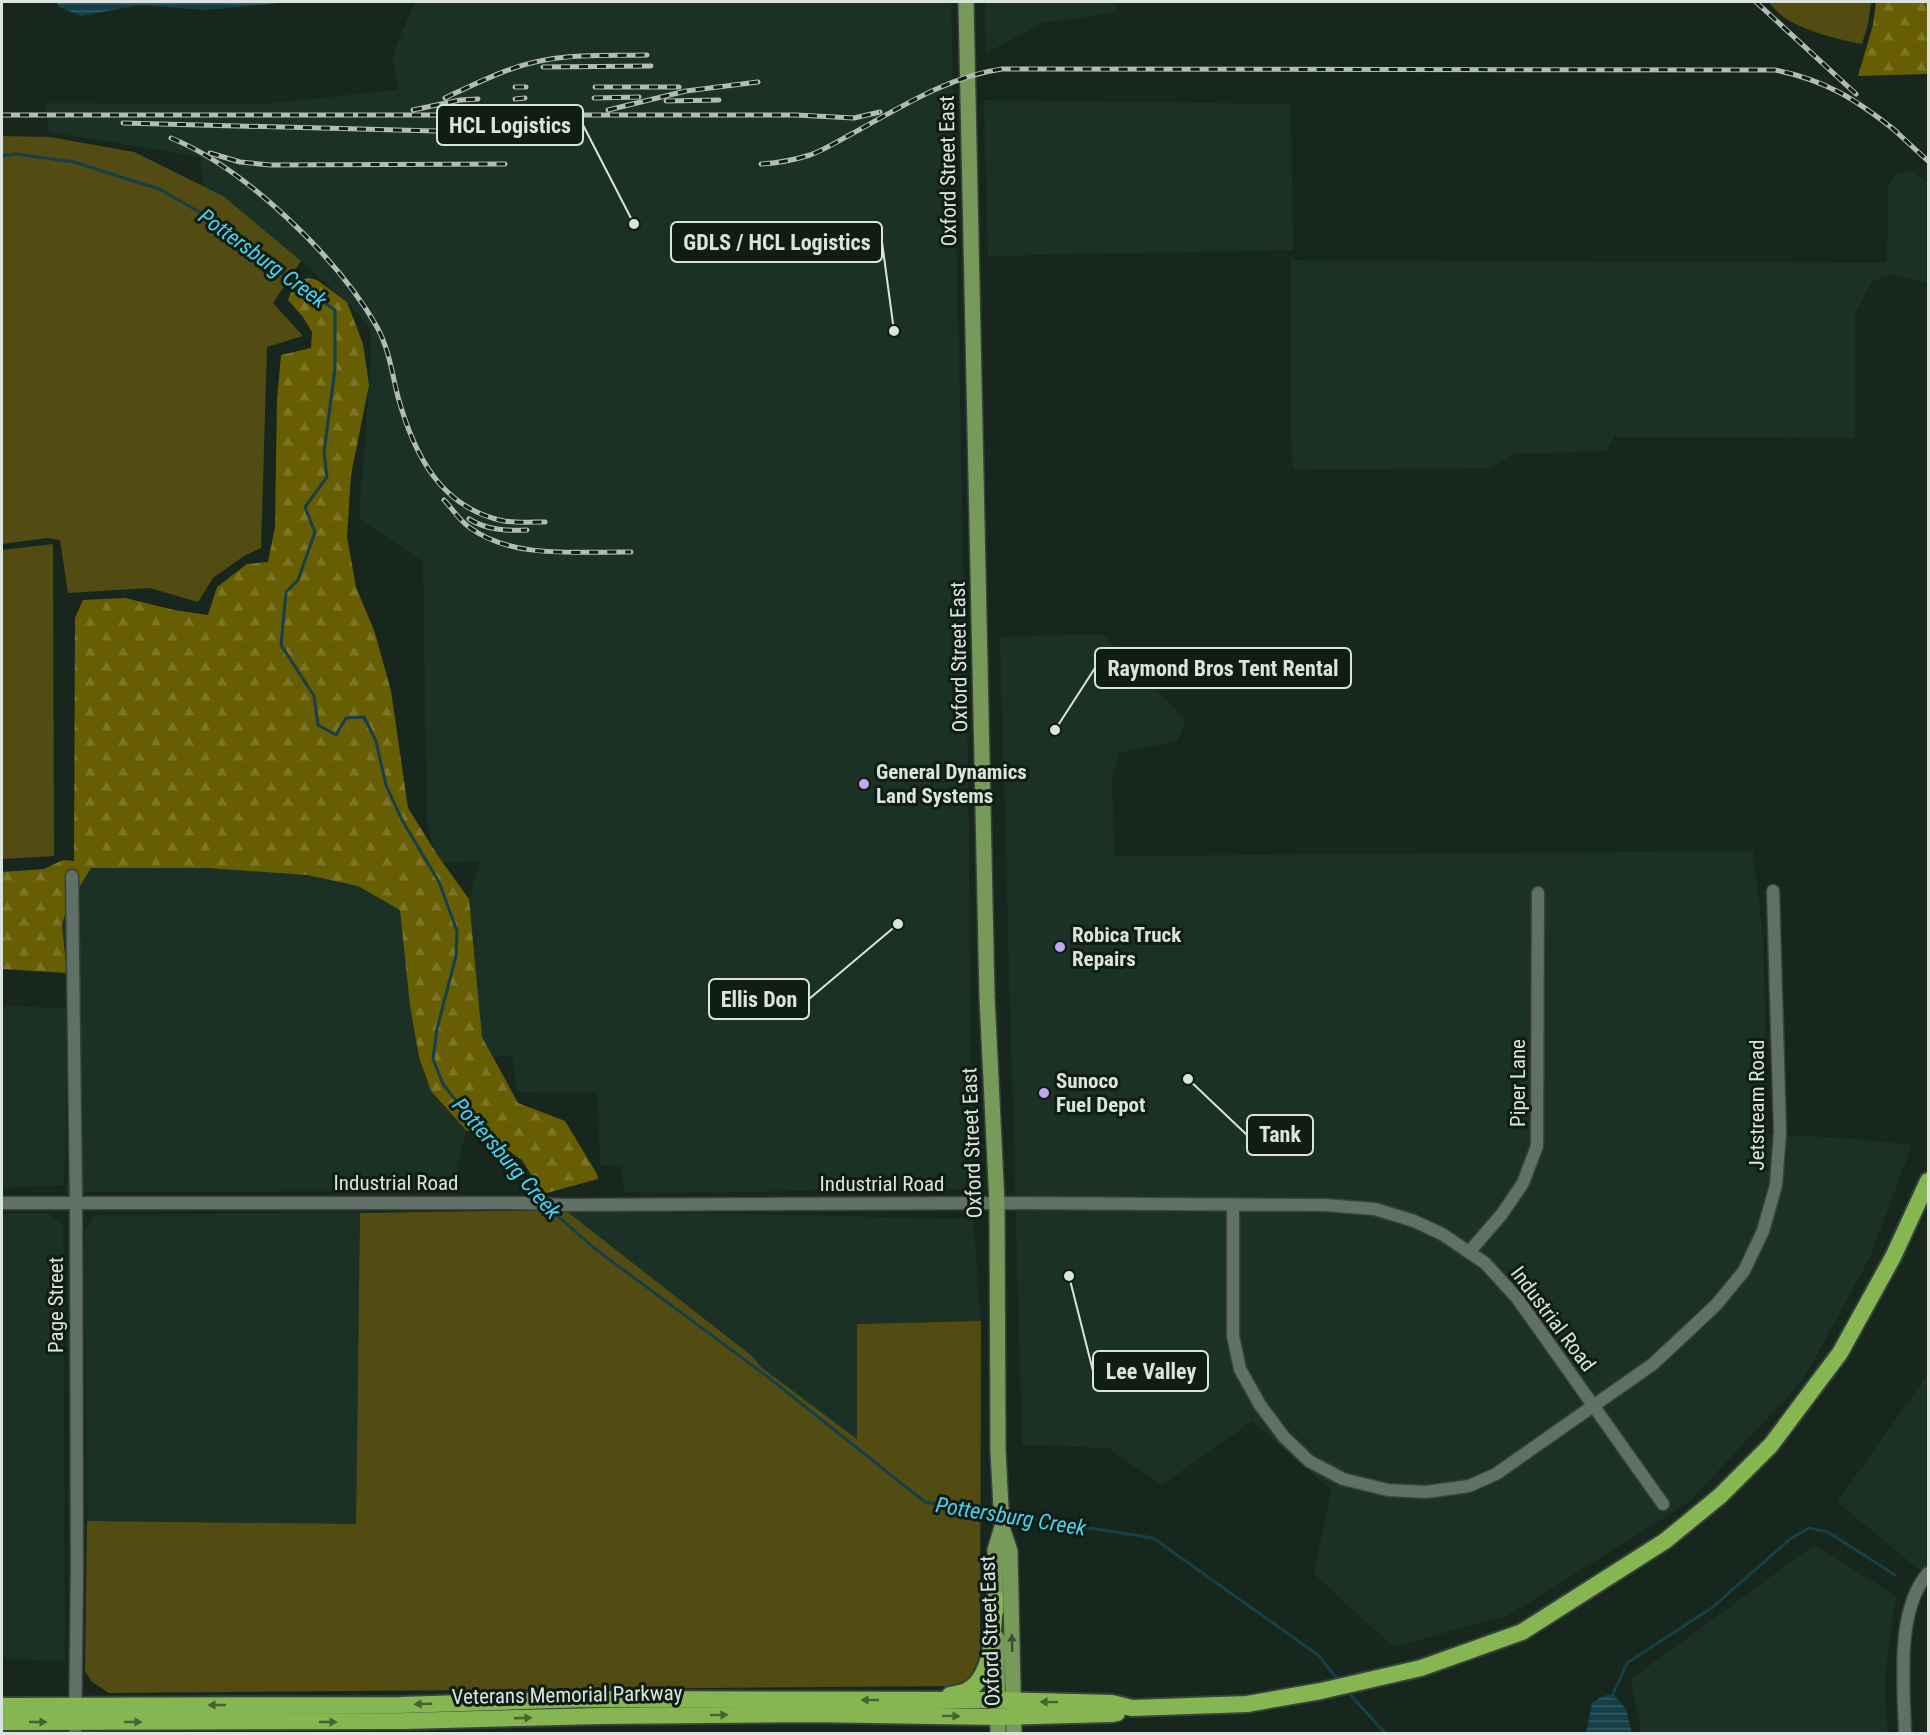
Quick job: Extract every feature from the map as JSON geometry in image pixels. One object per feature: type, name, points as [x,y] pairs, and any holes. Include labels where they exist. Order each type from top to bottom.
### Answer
[{"type":"highway","name":"Veterans Memorial Parkway","points":[[2,1722],[405,1721],[600,1716],[1004,1714],[1112,1703],[1132,1708],[1247,1704],[1321,1691],[1421,1668],[1522,1632],[1665,1541],[1720,1496],[1771,1445],[1840,1353],[1893,1257],[1929,1181]]},
{"type":"highway","points":[[929,1700],[968,1691],[981,1676],[991,1651],[995,1598]]},
{"type":"highway","name":"Veterans Memorial Parkway","points":[[2,1706],[74,1721],[400,1705],[587,1699],[929,1700],[1004,1714]]},
{"type":"main road","name":"Oxford Street East","points":[[966,2],[987,986],[997,1203],[998,1450],[1002,1527],[1010,1551],[1004,1714]]},
{"type":"main road","name":"Oxford Street East","points":[[1002,1527],[995,1550],[995,1598],[1004,1714],[1014,1734]]},
{"type":"street","name":"Page Street","points":[[72,876],[76,1570],[74,1721]]},
{"type":"street","name":"Jetstream Road","points":[[1233,1205],[1233,1336],[1240,1370],[1260,1405],[1284,1437],[1309,1461],[1343,1479],[1388,1490],[1426,1491],[1469,1486],[1496,1474],[1653,1364],[1716,1305],[1744,1271],[1763,1231],[1776,1185],[1780,1132],[1773,891]]},
{"type":"street","name":"Piper Lane","points":[[1469,1252],[1503,1214],[1524,1183],[1537,1146],[1538,893]]},
{"type":"street","name":"Industrial Road","points":[[2,1203],[524,1203],[562,1205],[997,1203],[1325,1205],[1375,1209],[1414,1221],[1442,1234],[1485,1263],[1517,1298],[1663,1504]]},
{"type":"street","points":[[1905,1734],[1903,1672],[1907,1613],[1923,1579],[1929,1573]]},
{"type":"shaded area","points":[[415,2],[951,2],[968,768],[973,1189],[625,1193],[621,1167],[600,1165],[597,1093],[517,1092],[512,1055],[493,1057],[482,1037],[469,899],[480,862],[437,863],[427,823],[423,562],[359,518],[369,385],[370,328],[347,302],[301,261],[223,196],[204,187],[200,157],[49,132],[45,103],[262,104],[398,90],[393,59],[396,46]]},
{"type":"shaded area","points":[[985,2],[1116,2],[1116,13],[1043,23],[986,53]]},
{"type":"shaded area","points":[[1768,2],[1871,2],[1862,44],[1812,31],[1793,23]]},
{"type":"shaded area","points":[[984,100],[1291,104],[1293,250],[988,256]]},
{"type":"shaded area","points":[[2,136],[50,137],[134,152],[223,196],[301,261],[273,303],[303,336],[267,347],[261,548],[244,556],[213,578],[198,602],[150,588],[68,593],[60,540],[47,538],[2,544]]},
{"type":"shaded area","points":[[1914,171],[1928,184],[1928,284],[1892,274],[1873,281],[1855,312],[1855,438],[1616,437],[1616,433],[1606,451],[1515,454],[1490,468],[1293,470],[1290,260],[1887,263],[1888,186],[1897,174]]},
{"type":"shaded area","points":[[53,544],[54,856],[2,859],[2,550]]},
{"type":"shaded area","points":[[1102,634],[1186,721],[1177,741],[1119,753],[1112,780],[1115,856],[1753,851],[1763,938],[1768,1134],[1846,1138],[1912,1145],[1869,1259],[1803,1380],[1689,1502],[1509,1615],[1393,1647],[1314,1574],[1331,1490],[1252,1421],[1162,1485],[1108,1448],[1022,1445],[1000,637]]},
{"type":"shaded area","points":[[91,868],[208,868],[307,875],[358,886],[400,910],[410,1006],[419,1057],[431,1091],[466,1130],[452,1191],[65,1192],[69,1179],[68,1037],[64,1185],[2,1188],[2,1006],[68,1008],[68,976],[62,925],[70,901]]},
{"type":"shaded area","points":[[565,1210],[973,1219],[981,1321],[858,1324],[857,1440],[762,1368],[752,1356]]},
{"type":"shaded area","points":[[565,1210],[752,1356],[762,1368],[857,1439],[857,1324],[981,1321],[980,1654],[971,1677],[955,1686],[109,1693],[92,1682],[85,1671],[87,1521],[356,1524],[360,1213]]},
{"type":"shaded area","points":[[360,1213],[356,1525],[87,1521],[84,1231],[94,1215]]},
{"type":"shaded area","points":[[2,1214],[50,1214],[63,1225],[65,1661],[2,1659]]},
{"type":"shaded area","points":[[1928,1374],[1928,1577],[1837,1502]]},
{"type":"shaded area","points":[[1814,1545],[1896,1596],[1885,1676],[1887,1733],[1641,1733],[1631,1679]]},
{"type":"green space","points":[[1876,2],[1928,2],[1928,74],[1858,76],[1873,25]]},
{"type":"green space","points":[[309,278],[317,280],[347,302],[363,344],[369,385],[351,475],[347,537],[356,587],[375,633],[391,691],[408,808],[438,856],[469,899],[482,1037],[518,1103],[565,1121],[598,1179],[543,1194],[522,1160],[499,1145],[466,1130],[431,1091],[419,1057],[410,1006],[400,910],[358,886],[307,875],[208,868],[91,868],[67,907],[62,925],[67,973],[2,969],[2,872],[44,869],[63,860],[74,861],[75,618],[83,600],[125,598],[174,610],[208,615],[217,587],[247,564],[268,562],[275,527],[277,399],[281,355],[311,348],[312,332],[288,300],[295,282]]},
{"type":"water","points":[[56,2],[290,2],[205,10],[140,5],[81,16],[59,7]]},
{"type":"water","points":[[1613,1694],[1626,1709],[1632,1733],[1586,1733],[1592,1703],[1603,1696]]},
{"type":"waterway","name":"Pottersburg Creek","points":[[2,156],[16,154],[74,162],[159,189],[231,230],[256,255],[335,310],[335,369],[324,452],[327,477],[305,507],[315,532],[298,580],[286,592],[281,645],[314,696],[318,725],[336,735],[346,718],[364,717],[376,741],[386,785],[402,820],[439,882],[457,931],[456,956],[437,1029],[433,1059],[443,1084],[484,1137],[542,1200]]},
{"type":"waterway","name":"Pottersburg Creek","points":[[551,1210],[594,1248],[764,1374],[925,1502],[997,1513]]},
{"type":"waterway","name":"Pottersburg Creek","points":[[1007,1515],[1153,1538],[1318,1655],[1339,1681]]},
{"type":"waterway","points":[[1614,1698],[1613,1694],[1627,1663],[1713,1607],[1790,1539],[1809,1528],[1828,1532],[1895,1575]]},
{"type":"waterway","name":"Pottersburg Creek","points":[[1347,1691],[1386,1734]]},
{"type":"railway","points":[[1756,2],[1856,94]]},
{"type":"railway","points":[[445,98],[519,66],[545,60],[647,55]]},
{"type":"railway","points":[[543,67],[651,66]]},
{"type":"railway","points":[[761,164],[792,160],[816,153],[928,93],[964,78],[1002,69],[1775,70],[1810,79],[1840,93],[1897,132]]},
{"type":"railway","points":[[608,110],[686,91],[758,82]]},
{"type":"railway","points":[[515,87],[526,87]]},
{"type":"railway","points":[[595,87],[679,87]]},
{"type":"railway","points":[[594,98],[639,97]]},
{"type":"railway","points":[[515,99],[525,98]]},
{"type":"railway","points":[[413,110],[460,100],[478,99]]},
{"type":"railway","points":[[666,101],[719,100]]},
{"type":"railway","points":[[358,115],[796,115],[854,118],[880,112]]},
{"type":"railway","points":[[2,115],[365,115]]},
{"type":"railway","points":[[123,123],[525,131]]},
{"type":"railway","points":[[1891,127],[1928,161]]},
{"type":"railway","points":[[171,138],[229,170],[258,193],[287,218],[339,273],[360,300],[381,335],[412,439],[433,476],[447,491],[463,504],[482,514],[504,521],[545,522]]},
{"type":"railway","points":[[210,153],[240,162],[270,165],[505,164]]},
{"type":"railway","points":[[444,500],[469,527],[486,538],[506,545],[547,552],[631,552]]},
{"type":"railway","points":[[469,519],[483,526],[497,529],[527,530]]},
{"type":"place","name":"HCL Logistics","points":[[634,224]]},
{"type":"place","name":"GDLS / HCL Logistics","points":[[894,331]]},
{"type":"place","name":"Raymond Bros Tent Rental","points":[[1055,730]]},
{"type":"place","name":"General Dynamics Land Systems","points":[[864,784]]},
{"type":"place","name":"Ellis Don","points":[[898,924]]},
{"type":"place","name":"Robica Truck Repairs","points":[[1060,947]]},
{"type":"place","name":"Tank","points":[[1188,1079]]},
{"type":"place","name":"Sunoco Fuel Depot","points":[[1044,1093]]},
{"type":"place","name":"Lee Valley","points":[[1069,1276]]}]
